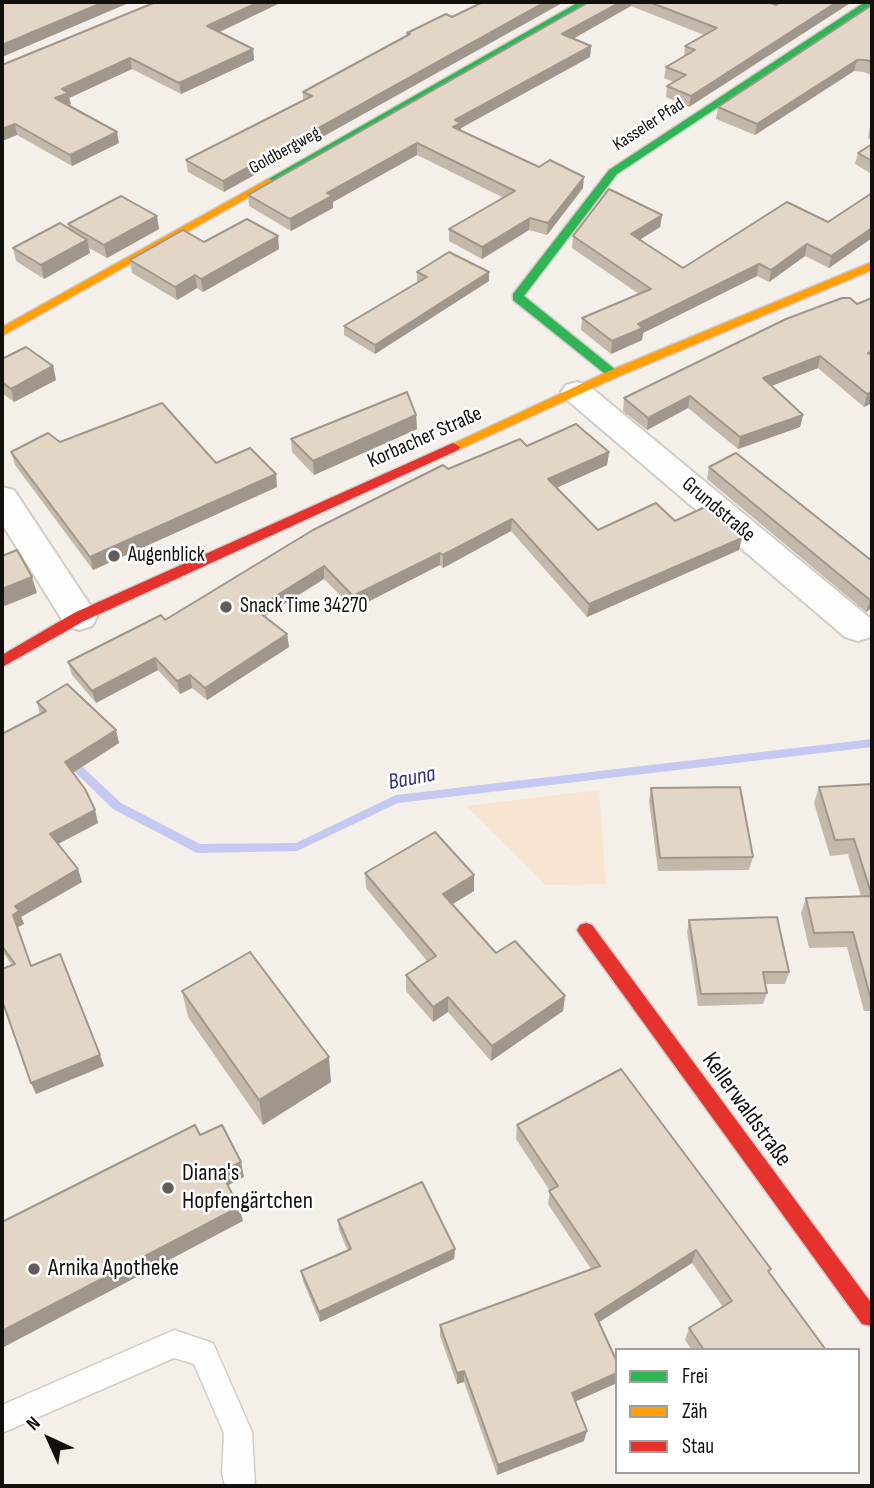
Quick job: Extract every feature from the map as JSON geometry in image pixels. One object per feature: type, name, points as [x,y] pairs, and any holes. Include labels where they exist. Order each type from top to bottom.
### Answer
[{"type":"street","name":"Goldbergweg","points":[[2,332],[585,2]]},
{"type":"street","name":"Kasseler Pfad","points":[[613,374],[517,297],[613,172],[871,2]]},
{"type":"street","name":"Korbacher Straße","points":[[2,662],[79,617],[613,374],[872,266]]},
{"type":"street","name":"Grundstraße","points":[[577,392],[859,628]]},
{"type":"street","points":[[2,498],[79,617]]},
{"type":"street","name":"Kellerwaldstraße","points":[[586,930],[871,1318]]},
{"type":"lane","points":[[2,1419],[174,1345],[203,1353],[239,1432],[237,1473],[240,1486]]},
{"type":"shaded area","points":[[599,790],[606,884],[546,885],[466,806]]},
{"type":"building","points":[[2,2],[104,2],[2,45]]},
{"type":"building","points":[[156,2],[259,2],[207,26],[253,49],[179,83],[130,58],[62,89],[68,93],[55,98],[117,132],[70,155],[15,124],[2,129],[2,65]]},
{"type":"building","points":[[483,2],[545,2],[223,181],[186,160],[312,96],[303,92],[410,34],[407,33],[446,14],[452,17]]},
{"type":"building","points":[[589,2],[621,2],[562,34],[591,46],[455,120],[461,123],[453,127],[539,167],[550,160],[584,177],[548,223],[530,218],[482,247],[449,229],[515,191],[417,143],[327,193],[332,196],[290,219],[248,195]]},
{"type":"building","points":[[649,2],[767,2],[776,5],[781,2],[837,2],[691,96],[667,86],[686,75],[666,67],[695,50],[685,46],[717,28]]},
{"type":"building","points":[[872,5],[872,62],[857,60],[757,124],[718,107]]},
{"type":"building","points":[[872,144],[872,161],[858,153]]},
{"type":"building","points":[[609,189],[662,215],[631,234],[683,268],[787,202],[828,222],[872,193],[872,228],[831,256],[807,244],[771,270],[759,264],[638,324],[643,328],[612,341],[582,318],[651,289],[573,236]]},
{"type":"building","points":[[121,196],[157,216],[104,245],[68,224]]},
{"type":"building","points":[[247,219],[278,236],[201,279],[195,275],[175,287],[130,260],[183,230],[204,242]]},
{"type":"building","points":[[60,223],[87,240],[41,265],[13,248]]},
{"type":"building","points":[[449,252],[489,272],[375,345],[344,326],[427,277],[417,272]]},
{"type":"building","points":[[842,298],[850,298],[857,304],[872,298],[872,352],[868,353],[872,355],[872,392],[867,394],[820,356],[763,378],[803,415],[740,437],[690,396],[648,418],[624,398],[786,319]]},
{"type":"building","points":[[26,347],[53,366],[11,389],[2,382],[2,359]]},
{"type":"building","points":[[407,392],[416,415],[313,461],[291,439]]},
{"type":"building","points":[[162,403],[216,463],[250,448],[276,474],[90,557],[11,452],[48,433],[60,442]]},
{"type":"building","points":[[576,424],[609,452],[548,479],[598,530],[656,503],[675,521],[705,507],[742,538],[589,604],[512,519],[443,555],[440,553],[353,596],[324,566],[255,609],[287,634],[205,688],[190,675],[177,681],[155,658],[92,691],[68,662],[161,615],[165,620],[313,530],[443,465],[448,469],[520,439],[527,446]]},
{"type":"building","points":[[736,453],[872,561],[870,600],[709,467]]},
{"type":"building","points":[[17,550],[32,577],[2,589],[2,556]]},
{"type":"building","points":[[67,684],[116,730],[65,762],[85,789],[95,810],[50,834],[78,869],[15,906],[19,911],[13,915],[31,966],[60,954],[100,1055],[31,1083],[2,1000],[2,969],[15,964],[2,946],[2,734],[46,711],[37,702]]},
{"type":"building","points":[[872,784],[872,896],[854,839],[835,840],[819,787]]},
{"type":"building","points":[[740,787],[753,857],[660,858],[651,788]]},
{"type":"building","points":[[435,832],[474,875],[443,894],[496,953],[515,941],[565,996],[492,1046],[448,997],[433,1007],[406,975],[436,956],[365,873]]},
{"type":"building","points":[[872,896],[870,996],[853,932],[814,933],[806,898]]},
{"type":"building","points":[[777,917],[789,972],[763,972],[767,993],[701,994],[689,920]]},
{"type":"building","points":[[250,952],[329,1057],[259,1100],[182,991]]},
{"type":"building","points":[[621,1069],[771,1269],[768,1271],[825,1348],[703,1348],[689,1328],[732,1301],[696,1250],[595,1314],[615,1358],[615,1374],[572,1393],[587,1431],[498,1465],[464,1371],[457,1373],[440,1325],[600,1266],[549,1191],[558,1186],[517,1125]]},
{"type":"building","points":[[195,1125],[200,1135],[222,1125],[241,1162],[221,1172],[239,1207],[2,1331],[2,1222]]},
{"type":"building","points":[[422,1182],[455,1249],[319,1312],[301,1271],[351,1249],[338,1220]]},
{"type":"waterway","name":"Bauna","points":[[68,760],[117,806],[199,849],[297,847],[396,799],[872,743]]},
{"type":"traffic: fast","points":[[268,182],[585,2]]},
{"type":"traffic: fast","points":[[613,374],[517,297],[613,172],[871,2]]},
{"type":"traffic: slow","points":[[2,332],[268,182]]},
{"type":"traffic: slow","points":[[453,447],[613,374],[872,266]]},
{"type":"traffic: jam","points":[[2,662],[79,617],[453,447]]},
{"type":"traffic: jam","points":[[586,930],[869,1317]]},
{"type":"place","name":"Augenblick","points":[[114,556]]},
{"type":"place","name":"Snack Time 34270","points":[[226,607]]},
{"type":"place","name":"Diana's Hopfengärtchen","points":[[168,1188]]},
{"type":"place","name":"Arnika Apotheke","points":[[34,1269]]}]
